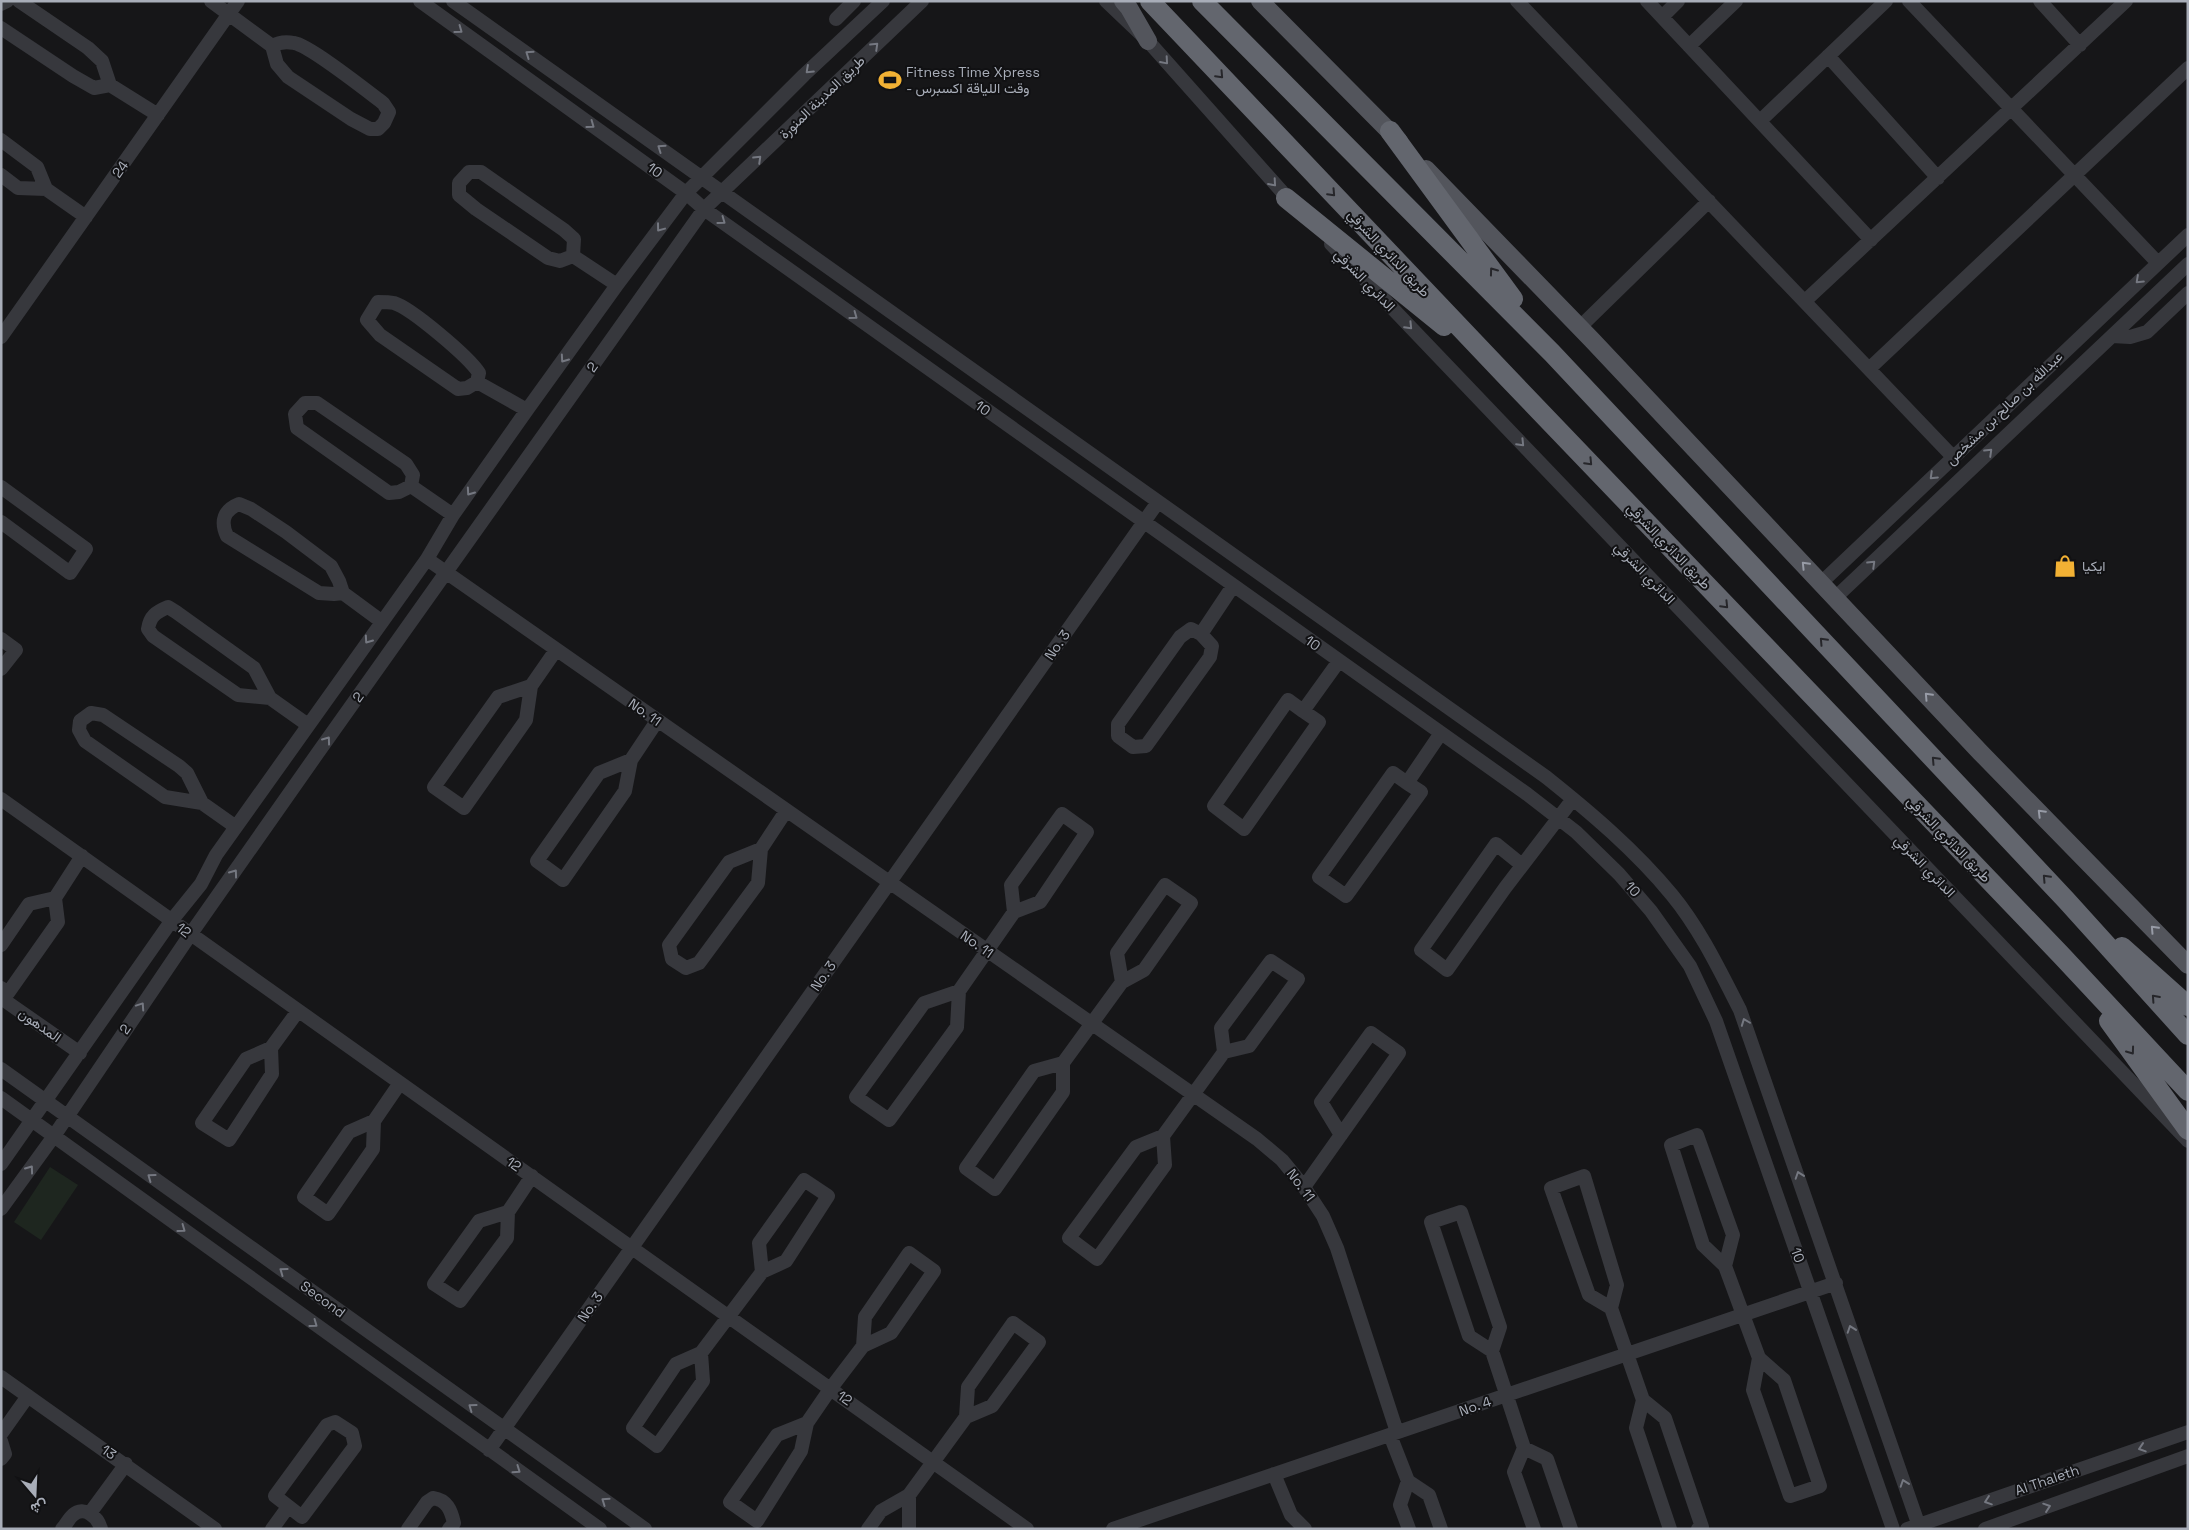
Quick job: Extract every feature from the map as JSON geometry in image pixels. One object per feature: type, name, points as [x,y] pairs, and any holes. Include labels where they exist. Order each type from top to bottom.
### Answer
[{"type":"highway","name":"طريق الدائري الشرقي","points":[[1150,1],[2061,955],[2188,1091]]},
{"type":"highway","points":[[1202,1],[1552,353],[2066,900],[2188,1035]]},
{"type":"highway","points":[[1390,131],[1552,353]]},
{"type":"highway","points":[[1286,198],[1508,378]]},
{"type":"highway","points":[[2066,900],[2146,967],[2188,1006]]},
{"type":"highway","points":[[2061,955],[2188,1130]]},
{"type":"main road","points":[[1123,1],[1148,41]]},
{"type":"main road","points":[[1260,1],[1390,131],[1580,327],[1980,752],[2188,965]]},
{"type":"street","points":[[1,4],[7,1]]},
{"type":"street","points":[[19,1],[88,48],[102,61],[110,85],[158,115]]},
{"type":"street","points":[[211,1],[272,46],[277,64],[288,77],[324,102],[370,129],[378,129],[384,123],[389,112],[383,103],[324,60],[296,43],[281,42],[272,46]]},
{"type":"street","name":"24","points":[[1,337],[238,1]]},
{"type":"street","name":"10","points":[[420,1],[686,193],[704,209],[1559,818],[1620,874],[1651,911],[1690,966],[1716,1021],[1738,1078],[1893,1529]]},
{"type":"street","name":"10","points":[[453,1],[1546,777],[1595,816],[1632,852],[1667,890],[1711,953],[1740,1010],[1836,1284],[1915,1527]]},
{"type":"street","points":[[836,19],[854,1]]},
{"type":"street","name":"طريق المدينة المنورة","points":[[701,176],[883,1]]},
{"type":"street","name":"طريق المدينة المنورة","points":[[722,193],[922,1]]},
{"type":"street","name":"الدائري الشرقي","points":[[1106,1],[1148,41],[1286,198],[2188,1141]]},
{"type":"street","points":[[1517,1],[1870,368],[1953,457]]},
{"type":"street","points":[[1647,1],[1871,240]]},
{"type":"street","points":[[1662,17],[1678,1]]},
{"type":"street","points":[[1689,46],[1736,1]]},
{"type":"street","points":[[1760,121],[1886,1]]},
{"type":"street","points":[[1909,1],[2158,263]]},
{"type":"street","points":[[2040,1],[2080,45]]},
{"type":"street","points":[[1805,301],[2012,110],[2126,1]]},
{"type":"street","points":[[1,28],[94,88],[110,85]]},
{"type":"street","points":[[1828,56],[1938,178]]},
{"type":"street","points":[[1870,368],[2188,68]]},
{"type":"street","points":[[1,140],[37,168],[46,189],[86,217]]},
{"type":"street","points":[[469,172],[481,172],[574,239],[573,256],[560,261],[548,258],[476,209],[459,195],[459,183],[469,172]]},
{"type":"street","points":[[1,175],[18,188],[46,189]]},
{"type":"street","name":"2","points":[[1,1164],[172,920],[201,884],[216,855],[427,559],[454,515],[527,410],[617,285],[686,193],[701,176]]},
{"type":"street","name":"2","points":[[1,1209],[54,1136],[190,935],[704,209],[722,193]]},
{"type":"street","points":[[1580,327],[1709,201]]},
{"type":"street","name":"عبدالله بن صالح بن مشخص","points":[[1822,582],[2188,235]]},
{"type":"street","points":[[573,256],[617,285]]},
{"type":"street","name":"عبدالله بن صالح بن مشخص","points":[[1836,597],[2188,264]]},
{"type":"street","points":[[2112,336],[2130,337],[2147,332],[2188,293]]},
{"type":"street","points":[[378,302],[395,304],[452,344],[473,364],[479,373],[477,382],[467,388],[458,389],[380,335],[366,320],[378,302]]},
{"type":"street","points":[[477,382],[527,410]]},
{"type":"street","points":[[305,403],[317,403],[406,464],[413,475],[411,486],[399,492],[389,492],[296,428],[295,414],[305,403]]},
{"type":"street","points":[[1,486],[86,549],[70,573],[1,522]]},
{"type":"street","points":[[411,486],[454,515]]},
{"type":"street","name":"No. 3","points":[[489,1450],[1158,502]]},
{"type":"street","points":[[342,593],[319,593],[227,536],[222,526],[224,515],[230,507],[239,504],[251,509],[331,566],[339,581],[342,593],[381,621]]},
{"type":"street","name":"No. 11","points":[[427,559],[1194,1095],[1282,1160],[1304,1187],[1323,1216],[1337,1248],[1408,1481]]},
{"type":"street","points":[[1201,634],[1233,586]]},
{"type":"street","points":[[270,698],[265,685],[254,668],[176,612],[168,607],[156,612],[149,620],[148,629],[153,636],[238,695],[270,698],[308,726]]},
{"type":"street","points":[[1191,630],[1201,634],[1212,646],[1210,657],[1146,746],[1133,748],[1118,736],[1118,724],[1180,636],[1191,630]]},
{"type":"street","points":[[1,639],[16,650],[1,669]]},
{"type":"street","points":[[530,686],[498,698],[434,787],[464,808],[526,720],[530,686],[556,650]]},
{"type":"street","points":[[1304,711],[1339,661]]},
{"type":"street","points":[[1288,700],[1304,711],[1319,722],[1244,829],[1214,806],[1288,700]]},
{"type":"street","points":[[202,804],[187,773],[171,761],[103,715],[91,713],[80,720],[79,730],[85,741],[165,797],[202,804],[236,827]]},
{"type":"street","points":[[631,760],[600,773],[537,861],[564,880],[625,792],[631,760],[657,721]]},
{"type":"street","points":[[1407,783],[1441,733]]},
{"type":"street","points":[[1393,773],[1407,783],[1421,792],[1346,896],[1319,877],[1393,773]]},
{"type":"street","name":"12","points":[[1,799],[1027,1529]]},
{"type":"street","points":[[1522,865],[1496,844],[1421,950],[1446,970],[1522,865],[1573,799]]},
{"type":"street","points":[[760,849],[730,862],[669,945],[672,959],[686,968],[699,963],[758,883],[760,849],[786,811]]},
{"type":"street","points":[[959,991],[924,1004],[856,1098],[889,1120],[957,1027],[959,991],[1014,912],[1040,902],[1088,832],[1062,814],[1011,885],[1014,912]]},
{"type":"street","points":[[1,988],[8,993],[58,922],[55,898],[82,856]]},
{"type":"street","points":[[1063,1063],[1034,1071],[966,1168],[995,1189],[1063,1092],[1063,1063],[1122,982],[1144,970],[1191,903],[1165,885],[1117,953],[1122,982]]},
{"type":"street","points":[[1,945],[28,904],[55,898]]},
{"type":"street","points":[[1163,1136],[1165,1166],[1097,1259],[1069,1238],[1136,1147],[1163,1136],[1224,1052],[1249,1046],[1298,979],[1271,961],[1221,1028],[1224,1052]]},
{"type":"street","name":"المدهون","points":[[1,998],[80,1053]]},
{"type":"street","points":[[272,1048],[272,1074],[228,1140],[202,1123],[246,1059],[272,1048],[298,1011]]},
{"type":"street","points":[[1304,1187],[1400,1053],[1371,1033],[1321,1102],[1341,1135]]},
{"type":"street","name":"Second","points":[[1,1069],[645,1529]]},
{"type":"street","points":[[374,1121],[373,1150],[328,1214],[304,1197],[349,1132],[374,1121],[400,1083]]},
{"type":"street","name":"Second","points":[[1,1098],[600,1529]]},
{"type":"street","points":[[1726,1266],[1733,1235],[1697,1135],[1671,1145],[1703,1245],[1726,1266],[1759,1358],[1784,1380],[1820,1486],[1790,1496],[1753,1390],[1759,1358]]},
{"type":"street","points":[[508,1212],[480,1221],[434,1284],[460,1302],[507,1238],[508,1212],[532,1176]]},
{"type":"street","points":[[1611,1308],[1589,1295],[1551,1188],[1584,1176],[1617,1285],[1611,1308],[1643,1400],[1665,1418],[1702,1527],[1698,1529]]},
{"type":"street","points":[[702,1353],[703,1381],[657,1446],[633,1428],[676,1364],[702,1353],[762,1272],[786,1261],[828,1196],[804,1180],[760,1243],[762,1272]]},
{"type":"street","points":[[1492,1351],[1469,1336],[1431,1222],[1461,1212],[1500,1327],[1492,1351],[1524,1448],[1514,1472],[1534,1529]]},
{"type":"street","points":[[807,1423],[777,1435],[730,1502],[757,1521],[801,1452],[807,1423],[831,1388],[864,1346],[891,1333],[934,1271],[909,1253],[865,1317],[864,1346]]},
{"type":"street","name":"No. 4","points":[[1121,1528],[1394,1433],[1836,1284]]},
{"type":"street","points":[[868,1529],[881,1511],[909,1495],[966,1417],[992,1406],[1039,1342],[1013,1323],[968,1387],[966,1417]]},
{"type":"street","name":"13","points":[[1,1377],[215,1529]]},
{"type":"street","points":[[1,1434],[28,1396]]},
{"type":"street","points":[[1643,1400],[1636,1428],[1670,1529]]},
{"type":"street","points":[[335,1422],[352,1433],[354,1446],[302,1517],[288,1507],[275,1496],[327,1425],[335,1422]]},
{"type":"street","name":"Al Thaleth","points":[[1915,1527],[2188,1432]]},
{"type":"street","points":[[1,1441],[5,1454],[1,1459]]},
{"type":"street","points":[[1524,1448],[1547,1459],[1572,1529]]},
{"type":"street","name":"Al Thaleth","points":[[1985,1529],[2188,1456]]},
{"type":"street","points":[[90,1513],[126,1464]]},
{"type":"street","points":[[1274,1474],[1291,1515],[1305,1529]]},
{"type":"street","points":[[1408,1529],[1400,1505],[1408,1481],[1429,1495],[1441,1529]]},
{"type":"street","points":[[909,1495],[909,1529]]},
{"type":"street","points":[[408,1529],[427,1502],[433,1498],[440,1499],[447,1504],[452,1513],[454,1523],[449,1529]]},
{"type":"street","points":[[272,1529],[288,1507]]},
{"type":"street","points":[[62,1529],[73,1514],[82,1511],[90,1513],[99,1521],[101,1529]]},
{"type":"street","points":[[1287,1529],[1291,1515]]},
{"type":"shaded area","points":[[50,1167],[78,1185],[41,1240],[14,1222]]},
{"type":"place","name":"Fitness Time Xpress - وقت اللياقة اكسبرس","points":[[890,80]]},
{"type":"place","name":"ايكيا","points":[[2065,566]]}]
